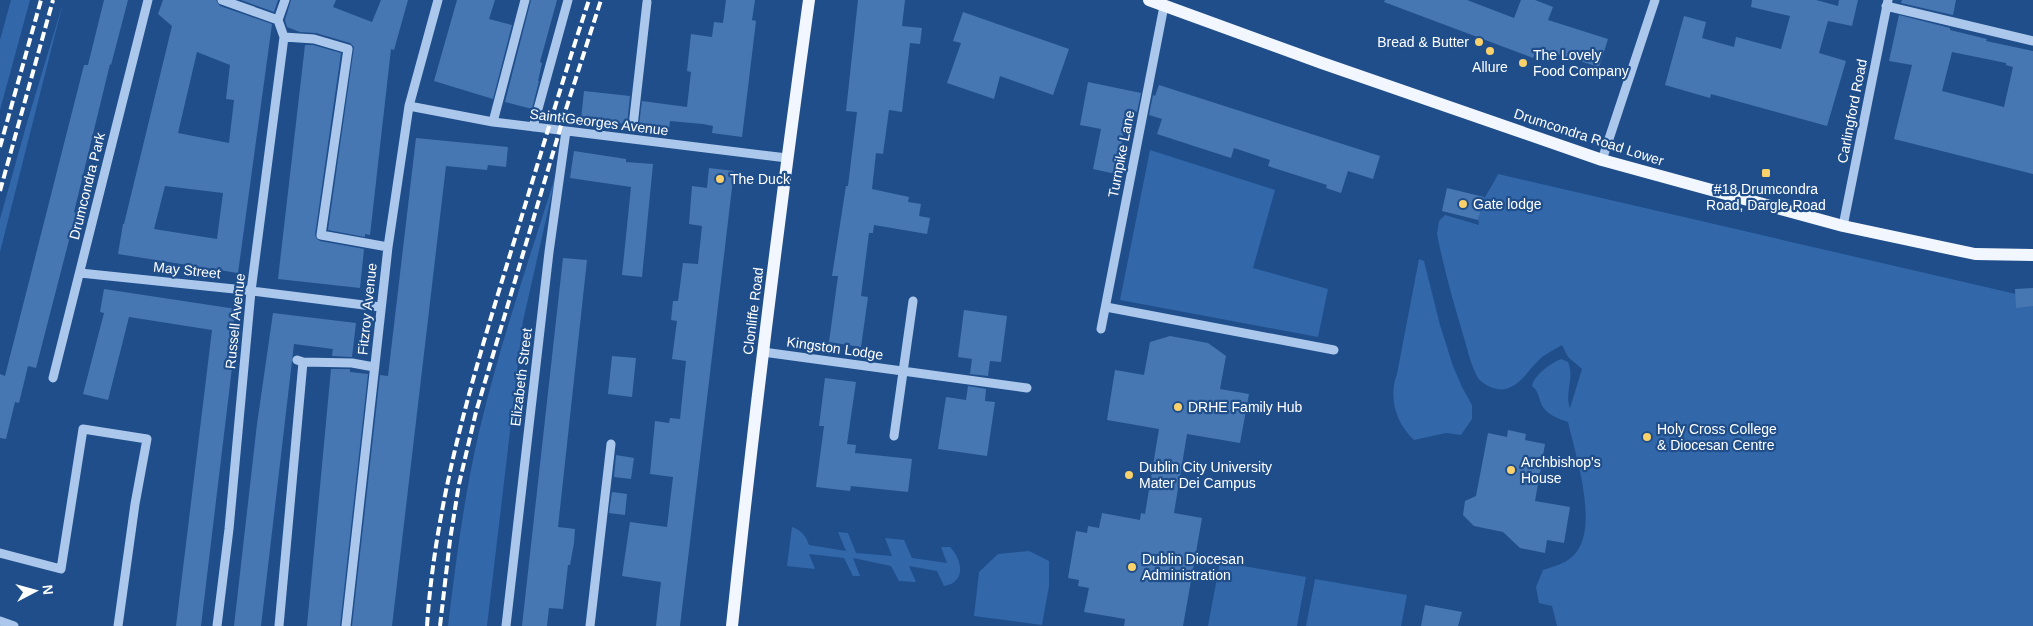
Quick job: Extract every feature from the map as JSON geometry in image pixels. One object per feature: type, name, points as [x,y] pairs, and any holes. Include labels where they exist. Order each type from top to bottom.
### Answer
[{"type":"main road","name":"Clonliffe Road","points":[[732,626],[787,158],[810,0]]},
{"type":"main road","name":"Drumcondra Road Lower","points":[[1149,0],[1330,66],[1602,160],[1843,226],[1975,254],[2033,255]]},
{"type":"street","name":"Drumcondra Park","points":[[53,378],[148,0]]},
{"type":"street","points":[[222,0],[278,20],[285,0]]},
{"type":"street","name":"Fitzroy Avenue","points":[[346,626],[388,247],[409,106],[438,0]]},
{"type":"street","points":[[493,122],[525,0]]},
{"type":"street","points":[[534,127],[568,0]]},
{"type":"street","points":[[1602,160],[1655,0]]},
{"type":"street","points":[[633,126],[647,2]]},
{"type":"street","points":[[1887,3],[2033,41]]},
{"type":"street","name":"Carlingford Road","points":[[1843,226],[1887,3]]},
{"type":"street","name":"Turnpike Lane","points":[[1101,329],[1164,6]]},
{"type":"street","name":"Russell Avenue","points":[[217,626],[230,519],[251,291],[284,37],[278,20]]},
{"type":"street","points":[[284,37],[314,39],[348,49],[321,234],[388,247]]},
{"type":"street","name":"Saint Georges Avenue","points":[[409,106],[493,122],[787,158]]},
{"type":"street","name":"Elizabeth Street","points":[[506,626],[549,252],[566,131]]},
{"type":"street","name":"May Street","points":[[80,273],[380,307]]},
{"type":"street","points":[[894,436],[913,301]]},
{"type":"street","points":[[1106,307],[1334,350]]},
{"type":"street","name":"Kingston Lodge","points":[[763,352],[1027,388]]},
{"type":"street","points":[[279,626],[300,361],[352,363],[374,366]]},
{"type":"street","points":[[0,553],[61,569],[83,429],[147,439],[135,504],[118,626]]},
{"type":"street","points":[[590,626],[611,444]]},
{"type":"street","points":[[0,621],[14,626]]},
{"type":"shaded area","points":[[11,0],[30,0],[0,110],[0,40]]},
{"type":"shaded area","points":[[63,3],[0,252],[0,219]]},
{"type":"shaded area","points":[[1150,150],[1275,190],[1253,268],[1328,289],[1318,337],[1120,300]]},
{"type":"shaded area","points":[[557,171],[523,321],[487,626],[448,626],[457,553],[479,432],[506,333]]},
{"type":"shaded area","name":"Holy Cross College & Diocesan Centre","points":[[1498,174],[2033,298],[2033,626],[1557,626],[1552,606],[1539,603],[1536,587],[1543,570],[1565,562],[1579,549],[1584,534],[1586,515],[1584,495],[1581,474],[1568,422],[1545,410],[1532,386],[1536,377],[1548,367],[1561,359],[1568,362],[1570,374],[1568,402],[1570,408],[1582,369],[1568,357],[1562,345],[1542,357],[1521,380],[1511,387],[1498,389],[1480,381],[1473,369],[1468,353],[1449,287],[1437,234],[1439,221],[1445,215],[1479,225],[1478,218],[1481,205]]},
{"type":"shaded area","points":[[1419,259],[1424,261],[1440,325],[1453,366],[1472,405],[1472,419],[1461,435],[1446,433],[1414,440],[1398,418],[1393,392]]},
{"type":"shaded area","points":[[792,527],[803,534],[809,545],[846,551],[838,532],[848,533],[856,553],[892,556],[885,538],[904,540],[912,558],[947,563],[941,547],[950,547],[959,564],[959,575],[951,584],[944,586],[937,571],[909,566],[916,582],[899,581],[891,566],[853,558],[860,576],[853,576],[844,558],[809,554],[815,569],[787,566]]},
{"type":"shaded area","points":[[1029,551],[1049,561],[1049,586],[1042,625],[974,616],[979,572],[998,554]]},
{"type":"shaded area","points":[[1220,562],[1306,577],[1297,626],[1208,626]]},
{"type":"shaded area","points":[[1315,579],[1407,595],[1401,626],[1306,626]]},
{"type":"building","points":[[104,0],[128,0],[110,64],[74,212],[76,213],[36,368],[28,366],[19,403],[15,402],[6,439],[0,438],[0,374],[5,376],[84,65],[88,65]]},
{"type":"building","points":[[163,0],[216,0],[220,6],[272,24],[238,273],[118,254],[123,224],[172,26],[158,14]],"holes":[[[197,52],[230,65],[226,99],[234,100],[229,143],[178,133]],[[165,186],[223,193],[217,239],[154,229]]]},
{"type":"building","points":[[241,0],[278,0],[274,12]]},
{"type":"building","points":[[291,0],[336,0],[333,7],[372,22],[381,0],[408,0],[394,50],[391,49],[370,235],[365,234],[365,237],[328,230],[354,47],[350,43],[316,33],[300,32],[287,27],[285,20]]},
{"type":"building","points":[[457,0],[495,0],[489,19],[512,25],[493,99],[434,81]]},
{"type":"building","points":[[531,0],[557,0],[540,62],[542,63],[539,81],[532,109],[505,102]]},
{"type":"building","points":[[726,0],[755,0],[752,20],[756,21],[742,137],[712,133],[713,126],[703,124],[670,121],[669,129],[639,125],[642,101],[687,107],[691,72],[687,71],[691,34],[712,37],[714,22],[723,23]]},
{"type":"building","points":[[858,0],[905,0],[902,26],[922,28],[920,44],[910,43],[902,112],[889,110],[883,154],[876,153],[872,189],[909,197],[908,202],[921,204],[919,216],[930,218],[927,234],[874,225],[873,233],[869,233],[861,296],[868,297],[861,347],[829,342],[838,276],[832,276],[846,186],[848,186],[857,112],[846,111]]},
{"type":"building","points":[[1385,0],[1467,0],[1514,18],[1521,0],[1535,0],[1553,7],[1548,20],[1608,39],[1599,67],[1537,48],[1533,58],[1384,2]]},
{"type":"building","points":[[1752,0],[1816,0],[1838,6],[1839,0],[1858,0],[1852,26],[1828,21],[1819,53],[1846,61],[1827,126],[1711,94],[1710,98],[1665,85],[1684,16],[1706,22],[1702,38],[1734,47],[1736,37],[1781,49],[1790,16],[1751,7]]},
{"type":"building","points":[[1902,0],[1956,0],[1953,15],[1901,3]]},
{"type":"building","points":[[963,12],[1069,49],[1053,95],[1000,76],[994,99],[947,83],[961,43],[953,41]]},
{"type":"building","points":[[1899,15],[1987,39],[1986,41],[2033,51],[2033,174],[1894,139],[1912,65],[1889,61]],"holes":[[[1952,52],[2006,63],[2006,65],[2013,67],[2004,107],[1942,91]]]},
{"type":"building","points":[[305,45],[313,45],[341,53],[315,235],[320,241],[364,249],[360,288],[278,279]]},
{"type":"building","points":[[1088,82],[1141,93],[1137,112],[1128,109],[1116,174],[1093,169],[1101,129],[1080,125]]},
{"type":"building","points":[[1159,85],[1380,156],[1373,179],[1348,171],[1341,193],[1326,188],[1327,185],[1268,166],[1270,160],[1234,148],[1231,158],[1157,134],[1162,119],[1149,115],[1153,95],[1155,96]]},
{"type":"building","points":[[584,91],[630,96],[627,124],[581,119]]},
{"type":"building","points":[[416,138],[508,147],[506,167],[488,165],[487,170],[446,166],[392,626],[352,626],[380,375],[388,376]]},
{"type":"building","points":[[574,151],[626,159],[626,162],[653,164],[642,277],[622,275],[631,187],[570,178]]},
{"type":"building","points":[[709,168],[734,171],[680,626],[656,626],[661,582],[622,576],[630,522],[667,527],[673,477],[650,474],[655,421],[669,423],[670,418],[680,419],[686,361],[672,359],[677,321],[671,320],[673,301],[678,301],[683,263],[698,264],[702,226],[689,224],[692,186],[707,188]]},
{"type":"building","name":"Gate lodge","points":[[1447,188],[1484,197],[1478,220],[1442,211]]},
{"type":"building","points":[[563,258],[587,260],[558,527],[575,529],[574,543],[570,565],[568,565],[563,609],[549,608],[547,626],[522,626]]},
{"type":"building","points":[[2033,288],[2033,306],[2016,308],[2015,289]]},
{"type":"building","points":[[104,289],[236,309],[229,351],[234,351],[201,626],[176,626],[212,330],[129,317],[108,400],[83,394],[104,313],[100,312]]},
{"type":"building","points":[[964,310],[1007,316],[1001,362],[990,361],[988,376],[970,374],[972,359],[958,357]]},
{"type":"building","points":[[273,313],[356,323],[352,357],[332,356],[333,349],[294,344],[261,626],[234,626],[257,424]]},
{"type":"building","points":[[1170,336],[1208,343],[1226,356],[1220,389],[1249,394],[1240,443],[1187,434],[1174,513],[1202,518],[1183,626],[1124,626],[1125,619],[1084,612],[1089,588],[1078,586],[1079,580],[1068,578],[1076,531],[1087,533],[1088,526],[1099,528],[1102,513],[1140,520],[1141,513],[1145,514],[1159,429],[1107,420],[1115,370],[1144,375],[1150,342]]},
{"type":"building","points":[[612,356],[636,358],[632,397],[608,394]]},
{"type":"building","points":[[331,369],[350,369],[350,372],[368,374],[340,626],[307,626]]},
{"type":"building","points":[[825,378],[856,382],[847,444],[856,445],[855,453],[912,459],[908,492],[851,486],[850,491],[816,487],[824,426],[819,426]]},
{"type":"building","points":[[968,386],[986,389],[985,401],[995,402],[987,456],[938,449],[946,397],[966,400]]},
{"type":"building","name":"Archbishop's House","points":[[1508,430],[1526,434],[1525,440],[1545,444],[1535,501],[1570,507],[1564,543],[1547,540],[1545,553],[1520,548],[1503,532],[1474,526],[1463,515],[1465,501],[1476,496],[1488,433],[1507,437]]},
{"type":"building","points":[[616,455],[634,458],[631,479],[614,477]]},
{"type":"building","points":[[612,492],[627,494],[625,515],[609,513]]},
{"type":"building","points":[[1425,605],[1462,612],[1458,626],[1421,626]]},
{"type":"railway","points":[[0,147],[41,0]]},
{"type":"railway","points":[[0,191],[53,0]]},
{"type":"railway","points":[[427,626],[439,526],[460,428],[501,283],[589,0]]},
{"type":"railway","points":[[440,626],[459,484],[476,412],[566,109],[601,0]]},
{"type":"place","name":"Bread & Butter","points":[[1479,42]]},
{"type":"place","name":"Allure","points":[[1490,51]]},
{"type":"place","name":"The Lovely Food Company","points":[[1523,63]]},
{"type":"place","name":"#18 Drumcondra Road, Dargle Road","points":[[1766,173]]},
{"type":"place","name":"The Duck","points":[[720,179]]},
{"type":"place","name":"Gate lodge","points":[[1463,204]]},
{"type":"place","name":"DRHE Family Hub","points":[[1178,407]]},
{"type":"place","name":"Holy Cross College & Diocesan Centre","points":[[1647,437]]},
{"type":"place","name":"Archbishop's House","points":[[1511,470]]},
{"type":"place","name":"Dublin City University Mater Dei Campus","points":[[1129,475]]},
{"type":"place","name":"Dublin Diocesan Administration","points":[[1132,567]]}]
